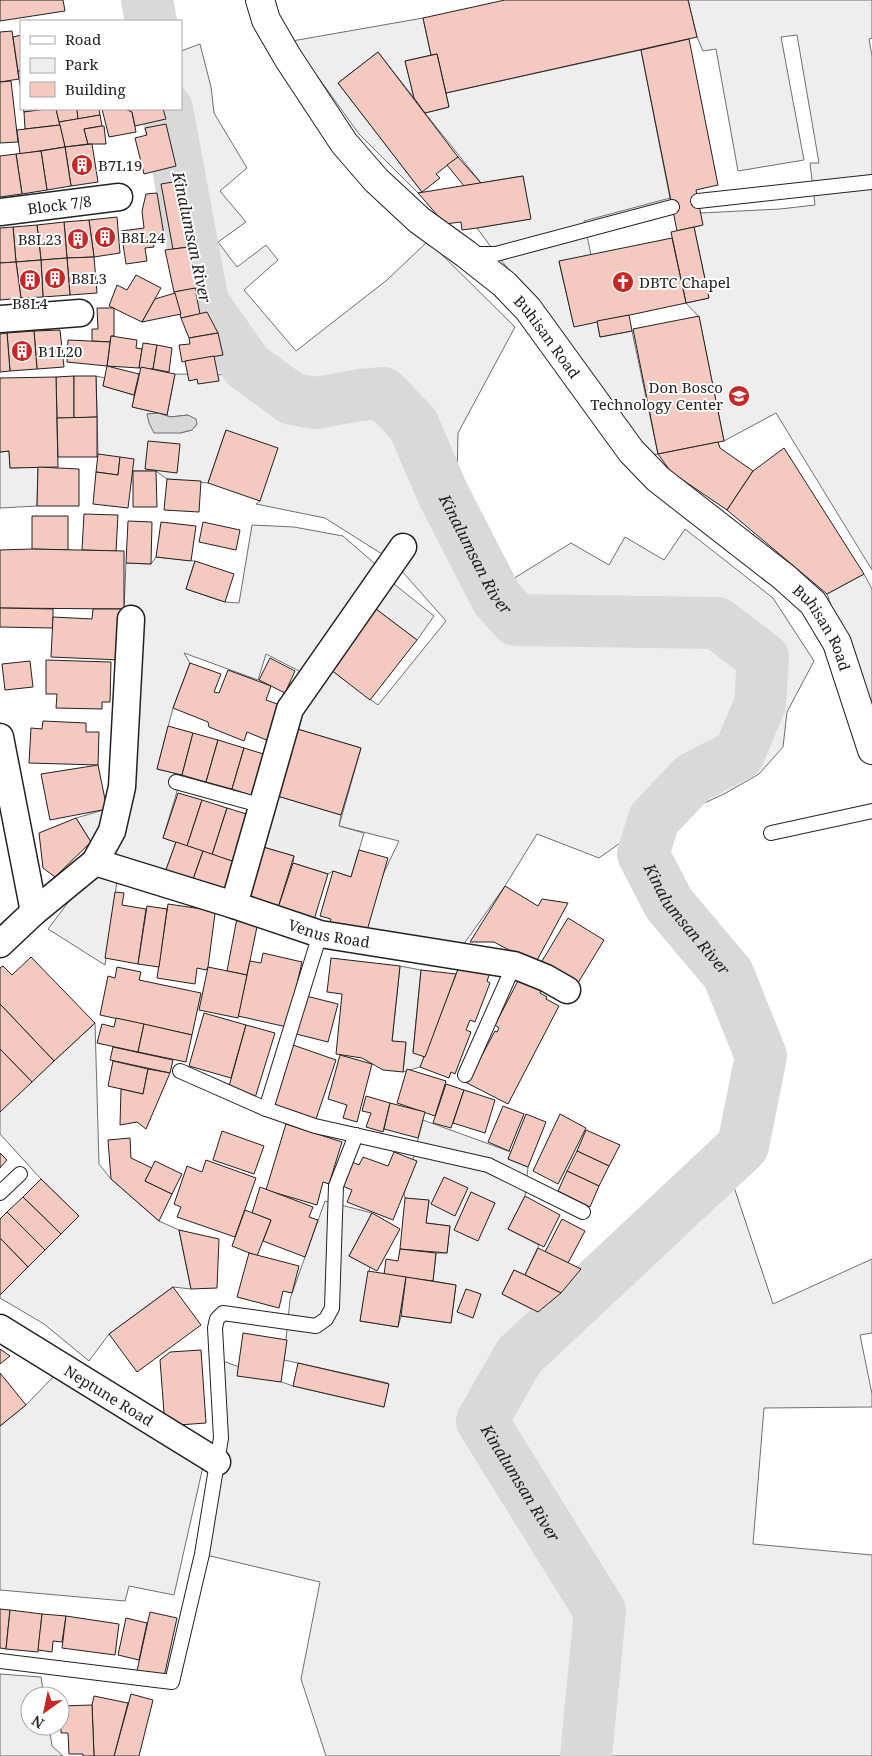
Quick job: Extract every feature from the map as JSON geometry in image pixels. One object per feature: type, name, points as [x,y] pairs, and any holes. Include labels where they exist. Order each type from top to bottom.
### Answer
[{"type":"street","name":"Buhisan Road","points":[[260,0],[266,20],[288,58],[344,143],[376,180],[419,220],[504,284],[528,309],[631,451],[658,479],[784,577],[813,603],[837,643],[872,750]]},
{"type":"street","name":"Block 7/8","points":[[0,212],[119,197]]},
{"type":"street","points":[[0,319],[80,313]]},
{"type":"street","points":[[234,905],[290,709],[403,547]]},
{"type":"street","points":[[0,944],[34,912],[94,862],[112,832],[122,787],[131,618]]},
{"type":"street","points":[[0,737],[34,912]]},
{"type":"street","name":"Venus Road","points":[[94,862],[234,905],[320,934],[514,965],[546,978],[567,990]]},
{"type":"street","name":"Neptune Road","points":[[0,1328],[217,1462]]},
{"type":"lane","points":[[698,201],[872,182]]},
{"type":"lane","points":[[466,254],[496,254],[672,207]]},
{"type":"lane","points":[[176,782],[263,806]]},
{"type":"lane","points":[[771,833],[872,811]]},
{"type":"lane","points":[[266,1109],[320,934]]},
{"type":"lane","points":[[465,1075],[514,965]]},
{"type":"lane","points":[[180,1071],[266,1109],[315,1126],[488,1165],[583,1212]]},
{"type":"lane","points":[[0,1661],[172,1682],[202,1554],[221,1438],[215,1328],[217,1319],[223,1313],[316,1326],[326,1319],[332,1308],[336,1186],[356,1135]]},
{"type":"lane","points":[[0,1193],[20,1174]]},
{"type":"green space","points":[[688,0],[872,0],[872,38],[869,39],[872,56],[872,570],[776,413],[724,441],[699,317],[686,303],[709,298],[694,227],[702,225],[700,213],[780,209],[815,205],[810,163],[819,163],[797,35],[781,37],[804,160],[738,171],[716,49],[703,51],[697,37]]},
{"type":"green space","points":[[423,18],[431,55],[405,61],[414,98],[378,52],[338,83],[422,192],[418,193],[359,134],[292,41]]},
{"type":"green space","points":[[200,44],[211,87],[214,113],[247,168],[220,191],[246,222],[218,242],[237,267],[266,245],[278,260],[244,290],[296,351],[387,280],[428,241],[515,327],[458,433],[457,481],[483,549],[508,582],[571,543],[609,565],[625,537],[664,560],[685,529],[773,598],[814,661],[787,712],[783,747],[759,774],[724,794],[676,816],[654,819],[599,858],[537,834],[505,886],[461,948],[356,931],[399,841],[339,826],[361,748],[294,728],[330,669],[378,705],[446,621],[393,561],[325,518],[256,504],[260,501],[226,430],[208,483],[167,479],[156,471],[133,471],[98,454],[96,376],[105,378],[103,386],[134,395],[133,407],[159,413],[147,414],[180,433],[192,430],[197,424],[188,415],[170,417],[167,415],[175,374],[243,375],[203,303],[163,110],[182,110],[182,51]]},
{"type":"green space","points":[[641,50],[670,198],[584,221],[591,255],[559,262],[574,326],[597,321],[600,337],[632,331],[658,454],[649,456],[564,337],[477,228],[530,219],[523,176],[481,183],[425,113],[449,107],[446,93]]},
{"type":"green space","points":[[9,451],[10,468],[38,467],[37,506],[0,508],[0,452]]},
{"type":"green space","points":[[252,525],[294,527],[343,536],[381,569],[301,672],[266,654],[258,680],[184,653],[190,663],[173,708],[157,769],[182,775],[163,838],[176,842],[163,878],[88,856],[91,842],[76,818],[107,809],[124,609],[126,563],[151,564],[156,557],[195,561],[186,589],[225,602],[239,603]]},
{"type":"green space","points":[[864,574],[872,589],[872,712],[856,675],[827,594]]},
{"type":"green space","points":[[95,867],[118,874],[105,965],[48,929]]},
{"type":"green space","points":[[400,966],[421,970],[413,1052],[425,1057],[420,1067],[403,1072],[406,1043],[392,1041]]},
{"type":"green space","points":[[95,1023],[99,1164],[111,1179],[159,1221],[179,1230],[191,1289],[173,1287],[109,1334],[89,1361],[44,1324],[0,1298],[0,1295],[79,1216],[41,1179],[0,1134],[0,1111]]},
{"type":"green space","points":[[423,1120],[511,1152],[508,1159],[528,1167],[525,1196],[508,1229],[539,1245],[525,1275],[514,1270],[502,1294],[538,1312],[553,1300],[558,1306],[546,1331],[726,1163],[773,1304],[872,1259],[872,1333],[860,1335],[872,1394],[872,1407],[764,1408],[753,1544],[872,1555],[872,1756],[326,1756],[301,1679],[320,1582],[202,1554],[217,1462],[217,1359],[293,1386],[384,1407],[388,1383],[284,1360],[290,1299],[325,1201],[372,1213],[349,1256],[370,1267],[360,1321],[398,1327],[401,1316],[451,1323],[456,1285],[433,1281],[436,1253],[447,1253],[450,1226],[426,1223],[429,1201],[405,1198],[404,1194]]},
{"type":"green space","points":[[54,1376],[204,1462],[174,1595],[129,1586],[125,1601],[0,1590],[0,1426],[26,1405]]},
{"type":"green space","points":[[0,1674],[41,1677],[42,1686],[20,1686],[20,1736],[50,1736],[52,1746],[63,1756],[0,1756]]},
{"type":"shaded area","points":[[159,413],[170,417],[188,415],[196,419],[197,424],[192,430],[180,433],[154,433],[147,414]]},
{"type":"shaded area","points":[[394,584],[434,616],[417,640],[376,609]]},
{"type":"shaded area","points":[[274,795],[341,815],[339,826],[364,833],[351,877],[333,871],[328,874],[293,863],[294,856],[263,847]]},
{"type":"building","points":[[0,0],[63,0],[65,11],[0,21]]},
{"type":"building","points":[[505,0],[688,0],[697,37],[446,93],[437,54],[431,55],[423,18]]},
{"type":"building","points":[[12,31],[19,79],[0,82],[0,32]]},
{"type":"building","points":[[20,35],[20,71],[18,71],[13,37]]},
{"type":"building","points":[[689,39],[718,185],[696,190],[703,225],[677,231],[641,50]]},
{"type":"building","points":[[378,52],[458,157],[436,174],[440,178],[422,192],[338,83]]},
{"type":"building","points":[[437,54],[449,107],[425,113],[414,98],[405,61]]},
{"type":"building","points":[[11,81],[18,142],[0,143],[0,82]]},
{"type":"building","points":[[56,110],[60,125],[25,129],[24,112]]},
{"type":"building","points":[[56,110],[77,110],[78,119],[59,122]]},
{"type":"building","points":[[77,110],[99,110],[100,115],[78,119]]},
{"type":"building","points":[[102,110],[128,110],[132,112],[136,132],[109,137]]},
{"type":"building","points":[[128,110],[163,110],[166,119],[135,126],[132,112]]},
{"type":"building","points":[[100,115],[102,126],[84,129],[88,144],[65,147],[59,122]]},
{"type":"building","points":[[166,124],[176,166],[144,174],[135,138],[147,135],[145,128]]},
{"type":"building","points":[[60,125],[65,147],[20,154],[17,130]]},
{"type":"building","points":[[104,126],[106,144],[88,144],[84,129]]},
{"type":"building","name":"B7L19","points":[[92,144],[98,182],[71,186],[65,147]]},
{"type":"building","points":[[65,147],[71,186],[47,190],[41,151]]},
{"type":"building","points":[[41,151],[47,190],[22,194],[16,154]]},
{"type":"building","points":[[16,154],[22,194],[0,197],[0,156]]},
{"type":"building","points":[[458,157],[481,183],[464,186],[447,165]]},
{"type":"building","points":[[523,176],[531,219],[477,228],[462,230],[461,222],[445,224],[418,193]]},
{"type":"building","points":[[179,181],[189,247],[173,249],[161,184]]},
{"type":"building","points":[[157,193],[165,241],[153,243],[154,247],[145,248],[147,261],[126,264],[121,231],[144,228],[142,211],[146,194]]},
{"type":"building","name":"B8L24","points":[[117,217],[120,253],[94,257],[89,220]]},
{"type":"building","name":"B8L23","points":[[89,220],[94,257],[67,258],[64,222]]},
{"type":"building","points":[[64,222],[67,258],[41,260],[37,225]]},
{"type":"building","points":[[37,225],[41,260],[16,262],[13,227]]},
{"type":"building","points":[[13,227],[16,262],[0,263],[0,228]]},
{"type":"building","points":[[694,227],[709,298],[686,303],[671,232]]},
{"type":"building","name":"DBTC Chapel","points":[[672,238],[686,303],[574,327],[559,261]]},
{"type":"building","points":[[189,247],[198,288],[174,292],[165,250]]},
{"type":"building","points":[[94,257],[97,293],[70,295],[67,258]]},
{"type":"building","name":"B8L3","points":[[67,258],[70,295],[43,297],[41,260]]},
{"type":"building","name":"B8L4","points":[[41,260],[43,297],[21,298],[16,262]]},
{"type":"building","points":[[16,262],[21,298],[0,300],[0,263]]},
{"type":"building","points":[[136,275],[161,288],[142,322],[109,306],[117,285],[127,290]]},
{"type":"building","points":[[195,288],[200,314],[181,318],[174,292]]},
{"type":"building","points":[[175,293],[181,314],[142,322],[155,299]]},
{"type":"building","points":[[97,308],[114,308],[114,336],[111,336],[110,342],[92,341],[92,329],[98,329]]},
{"type":"building","points":[[207,312],[218,333],[189,338],[181,318]]},
{"type":"building","points":[[629,315],[632,331],[600,337],[597,321]]},
{"type":"building","points":[[699,316],[724,441],[658,454],[633,329]]},
{"type":"building","points":[[60,330],[64,367],[37,369],[34,331]]},
{"type":"building","name":"B1L20","points":[[34,331],[37,369],[10,371],[7,333]]},
{"type":"building","points":[[7,333],[10,371],[0,372],[0,334]]},
{"type":"building","points":[[218,333],[223,355],[182,362],[179,345],[190,344],[189,338]]},
{"type":"building","points":[[111,336],[137,340],[136,348],[142,349],[139,368],[107,366]]},
{"type":"building","points":[[68,340],[110,342],[107,366],[67,362]]},
{"type":"building","points":[[143,343],[157,345],[153,369],[139,368]]},
{"type":"building","points":[[157,345],[172,348],[169,372],[153,369]]},
{"type":"building","points":[[214,356],[219,381],[198,384],[197,379],[189,381],[185,361]]},
{"type":"building","points":[[107,366],[139,374],[134,395],[103,386]]},
{"type":"building","points":[[141,367],[175,374],[167,415],[132,407]]},
{"type":"building","points":[[74,376],[74,418],[57,418],[56,377]]},
{"type":"building","points":[[74,376],[96,376],[97,417],[74,418]]},
{"type":"building","points":[[56,377],[58,467],[10,468],[9,451],[0,452],[0,378]]},
{"type":"building","points":[[97,417],[97,457],[58,457],[57,418]]},
{"type":"building","points":[[226,430],[278,448],[260,501],[208,483]]},
{"type":"building","points":[[148,441],[180,444],[177,473],[145,469]]},
{"type":"building","points":[[718,442],[720,448],[753,471],[727,510],[671,472],[658,454]]},
{"type":"building","points":[[784,448],[864,574],[827,594],[727,510],[753,471]]},
{"type":"building","points":[[98,454],[120,457],[118,475],[96,472]]},
{"type":"building","points":[[120,457],[134,459],[128,508],[93,504],[96,472],[118,475]]},
{"type":"building","points":[[38,467],[79,469],[79,506],[37,506]]},
{"type":"building","points":[[133,471],[156,471],[157,507],[133,507]]},
{"type":"building","points":[[167,479],[201,481],[199,512],[164,510]]},
{"type":"building","points":[[84,514],[118,515],[116,551],[82,550]]},
{"type":"building","points":[[32,516],[68,516],[68,550],[32,549]]},
{"type":"building","points":[[128,521],[152,522],[151,564],[126,563]]},
{"type":"building","points":[[161,522],[196,526],[191,561],[156,557]]},
{"type":"building","points":[[203,522],[240,530],[236,550],[199,542]]},
{"type":"building","points":[[0,550],[124,551],[124,609],[0,608]]},
{"type":"building","points":[[195,561],[234,574],[225,602],[186,589]]},
{"type":"building","points":[[0,608],[53,609],[53,628],[0,627]]},
{"type":"building","points":[[93,609],[124,609],[120,660],[51,657],[53,617],[92,619]]},
{"type":"building","points":[[376,609],[417,640],[370,700],[330,669]]},
{"type":"building","points":[[270,658],[295,671],[285,693],[259,680]]},
{"type":"building","points":[[46,660],[111,662],[110,702],[102,702],[102,709],[56,708],[57,694],[46,694]]},
{"type":"building","points":[[30,661],[33,687],[5,690],[2,664]]},
{"type":"building","points":[[190,663],[221,674],[214,692],[219,693],[228,670],[271,686],[266,700],[283,706],[269,741],[247,732],[244,741],[209,727],[208,722],[173,708]]},
{"type":"building","points":[[43,721],[86,723],[86,732],[99,732],[98,765],[29,763],[31,728],[42,729]]},
{"type":"building","points":[[168,726],[193,733],[182,775],[157,769]]},
{"type":"building","points":[[294,728],[361,748],[341,815],[274,795]]},
{"type":"building","points":[[193,733],[218,740],[206,782],[182,775]]},
{"type":"building","points":[[218,740],[244,748],[232,789],[206,782]]},
{"type":"building","points":[[244,748],[270,756],[257,797],[232,789]]},
{"type":"building","points":[[98,765],[107,809],[50,820],[41,774]]},
{"type":"building","points":[[178,793],[202,800],[187,846],[163,838]]},
{"type":"building","points":[[202,800],[227,808],[212,855],[187,846]]},
{"type":"building","points":[[227,808],[253,816],[235,862],[212,855]]},
{"type":"building","points":[[76,818],[91,842],[55,877],[43,868],[39,833]]},
{"type":"building","points":[[176,842],[203,851],[190,888],[163,878]]},
{"type":"building","points":[[263,847],[294,856],[277,911],[248,902]]},
{"type":"building","points":[[359,850],[388,858],[366,934],[328,928],[331,919],[320,916],[333,871],[351,877]]},
{"type":"building","points":[[203,851],[235,862],[222,899],[190,888]]},
{"type":"building","points":[[293,863],[328,874],[313,923],[277,911]]},
{"type":"building","points":[[505,886],[538,906],[542,899],[568,903],[535,964],[494,942],[470,942]]},
{"type":"building","points":[[115,892],[124,893],[122,905],[146,909],[138,964],[105,958]]},
{"type":"building","points":[[168,904],[202,909],[203,904],[216,906],[208,967],[206,970],[197,968],[195,984],[157,978]]},
{"type":"building","points":[[147,906],[167,909],[159,967],[138,964]]},
{"type":"building","points":[[237,918],[258,922],[247,975],[227,971]]},
{"type":"building","points":[[568,918],[604,940],[575,988],[539,966]]},
{"type":"building","points":[[263,953],[302,962],[287,1027],[238,1016],[250,961],[261,963]]},
{"type":"building","points":[[31,957],[95,1023],[54,1061],[0,1004],[0,968],[3,966],[12,975]]},
{"type":"building","points":[[331,958],[400,966],[392,1041],[406,1042],[403,1072],[383,1070],[362,1058],[336,1054],[342,994],[327,992]]},
{"type":"building","points":[[460,964],[490,973],[487,981],[490,983],[475,1022],[470,1020],[466,1030],[471,1032],[455,1074],[451,1072],[449,1078],[420,1067]]},
{"type":"building","points":[[117,967],[141,972],[139,980],[201,993],[192,1035],[100,1015],[108,976],[115,978]]},
{"type":"building","points":[[208,967],[247,975],[238,1018],[199,1010]]},
{"type":"building","points":[[421,970],[456,974],[425,1057],[413,1053]]},
{"type":"building","points":[[520,977],[541,990],[540,993],[547,997],[546,999],[559,1006],[508,1104],[467,1083],[495,1031],[497,1032],[499,1028],[495,1025]]},
{"type":"building","points":[[306,996],[338,1004],[328,1042],[296,1034]]},
{"type":"building","points":[[0,1004],[54,1061],[32,1082],[0,1049]]},
{"type":"building","points":[[204,1013],[246,1025],[231,1078],[189,1066]]},
{"type":"building","points":[[116,1018],[144,1024],[138,1052],[97,1043],[102,1024],[114,1027]]},
{"type":"building","points":[[144,1024],[192,1035],[186,1062],[138,1052]]},
{"type":"building","points":[[246,1025],[275,1033],[255,1098],[228,1090]]},
{"type":"building","points":[[293,1045],[336,1060],[315,1122],[272,1107]]},
{"type":"building","points":[[113,1047],[173,1060],[170,1073],[110,1060]]},
{"type":"building","points":[[0,1049],[32,1082],[0,1112]]},
{"type":"building","points":[[340,1055],[372,1064],[357,1122],[343,1118],[347,1105],[328,1099]]},
{"type":"building","points":[[113,1061],[148,1069],[143,1094],[108,1086]]},
{"type":"building","points":[[148,1069],[170,1073],[146,1129],[137,1122],[120,1125],[121,1089],[143,1094]]},
{"type":"building","points":[[407,1069],[446,1081],[435,1116],[397,1103]]},
{"type":"building","points":[[446,1084],[464,1090],[451,1128],[433,1123]]},
{"type":"building","points":[[464,1090],[495,1100],[485,1133],[453,1123]]},
{"type":"building","points":[[366,1096],[390,1103],[383,1132],[366,1127],[371,1113],[362,1111]]},
{"type":"building","points":[[390,1103],[425,1112],[418,1138],[384,1129]]},
{"type":"building","points":[[503,1106],[524,1114],[509,1151],[488,1142]]},
{"type":"building","points":[[526,1114],[546,1122],[528,1167],[508,1159]]},
{"type":"building","points":[[560,1114],[586,1128],[558,1184],[533,1171]]},
{"type":"building","points":[[286,1124],[342,1142],[329,1184],[323,1182],[317,1205],[266,1190]]},
{"type":"building","points":[[586,1130],[620,1145],[609,1166],[577,1151]]},
{"type":"building","points":[[222,1131],[264,1146],[254,1174],[213,1160]]},
{"type":"building","points":[[130,1138],[131,1158],[152,1168],[145,1181],[172,1194],[159,1221],[111,1179],[108,1140]]},
{"type":"building","points":[[577,1151],[609,1166],[599,1186],[567,1171]]},
{"type":"building","points":[[394,1152],[417,1161],[393,1220],[347,1202],[352,1190],[340,1185],[350,1161],[359,1165],[363,1157],[388,1166]]},
{"type":"building","points":[[0,1153],[7,1160],[0,1168]]},
{"type":"building","points":[[206,1160],[256,1178],[235,1237],[177,1217],[181,1207],[174,1204],[187,1166],[202,1172]]},
{"type":"building","points":[[155,1161],[182,1174],[172,1194],[145,1181]]},
{"type":"building","points":[[567,1171],[599,1186],[590,1207],[558,1191]]},
{"type":"building","points":[[444,1177],[468,1188],[455,1216],[431,1204]]},
{"type":"building","points":[[41,1179],[79,1216],[61,1234],[23,1197]]},
{"type":"building","points":[[260,1187],[313,1207],[309,1217],[318,1220],[305,1257],[263,1241],[271,1220],[252,1213]]},
{"type":"building","points":[[471,1192],[495,1203],[478,1241],[454,1230]]},
{"type":"building","points":[[525,1196],[560,1215],[544,1247],[508,1229]]},
{"type":"building","points":[[23,1197],[61,1234],[45,1250],[7,1212]]},
{"type":"building","points":[[405,1198],[429,1200],[426,1223],[450,1226],[447,1253],[400,1249]]},
{"type":"building","points":[[245,1210],[271,1220],[257,1256],[232,1246]]},
{"type":"building","points":[[7,1212],[45,1250],[28,1267],[0,1238],[0,1219]]},
{"type":"building","points":[[372,1213],[400,1229],[377,1271],[349,1256]]},
{"type":"building","points":[[562,1219],[585,1231],[568,1263],[545,1252]]},
{"type":"building","points":[[179,1230],[219,1239],[217,1288],[191,1289]]},
{"type":"building","points":[[0,1238],[28,1267],[0,1295]]},
{"type":"building","points":[[538,1248],[581,1269],[561,1293],[525,1275]]},
{"type":"building","points":[[400,1249],[436,1253],[433,1281],[384,1275],[386,1259],[398,1261]]},
{"type":"building","points":[[249,1253],[299,1266],[292,1293],[283,1291],[279,1308],[237,1297]]},
{"type":"building","points":[[514,1270],[561,1293],[538,1312],[502,1294]]},
{"type":"building","points":[[368,1271],[406,1277],[398,1327],[360,1321]]},
{"type":"building","points":[[406,1277],[456,1285],[451,1323],[401,1316]]},
{"type":"building","points":[[173,1287],[201,1325],[137,1372],[109,1334]]},
{"type":"building","points":[[466,1289],[481,1294],[473,1318],[457,1312]]},
{"type":"building","points":[[243,1333],[287,1340],[281,1382],[237,1376]]},
{"type":"building","points":[[0,1349],[10,1356],[0,1364]]},
{"type":"building","points":[[201,1350],[206,1423],[165,1426],[160,1360],[170,1352]]},
{"type":"building","points":[[298,1363],[389,1384],[384,1407],[293,1386]]},
{"type":"building","points":[[0,1373],[26,1405],[0,1426]]},
{"type":"building","points":[[0,1609],[10,1610],[6,1649],[0,1648]]},
{"type":"building","points":[[10,1610],[42,1614],[38,1652],[6,1649]]},
{"type":"building","points":[[150,1612],[177,1618],[164,1677],[137,1671]]},
{"type":"building","points":[[42,1614],[66,1616],[62,1642],[53,1641],[52,1652],[38,1650]]},
{"type":"building","points":[[66,1616],[119,1624],[115,1655],[62,1648]]},
{"type":"building","points":[[126,1618],[147,1623],[139,1660],[118,1655]]},
{"type":"building","points":[[131,1694],[153,1700],[139,1756],[114,1756]]},
{"type":"building","points":[[94,1696],[128,1703],[114,1756],[94,1756],[92,1705]]},
{"type":"building","points":[[92,1705],[94,1756],[69,1754],[70,1706]]},
{"type":"waterway","name":"Kinalumsan River","points":[[147,0],[151,20]]},
{"type":"waterway","name":"Kinalumsan River","points":[[167,110],[203,303],[247,366],[292,399],[316,403],[383,393],[413,424],[443,494],[497,599],[516,620],[717,623],[763,658],[760,704],[739,754],[693,778],[654,819],[643,854],[669,904],[728,974],[761,1056],[743,1146],[519,1356],[482,1421],[600,1611],[586,1756]]},
{"type":"place","name":"B7L19","points":[[82,165]]},
{"type":"place","name":"B8L24","points":[[105,237]]},
{"type":"place","name":"B8L23","points":[[78,239]]},
{"type":"place","name":"B8L3","points":[[55,278]]},
{"type":"place","name":"B8L4","points":[[30,280]]},
{"type":"place","name":"DBTC Chapel","points":[[623,282]]},
{"type":"place","name":"B1L20","points":[[22,351]]},
{"type":"place","name":"Don Bosco Technology Center","points":[[739,396]]}]
